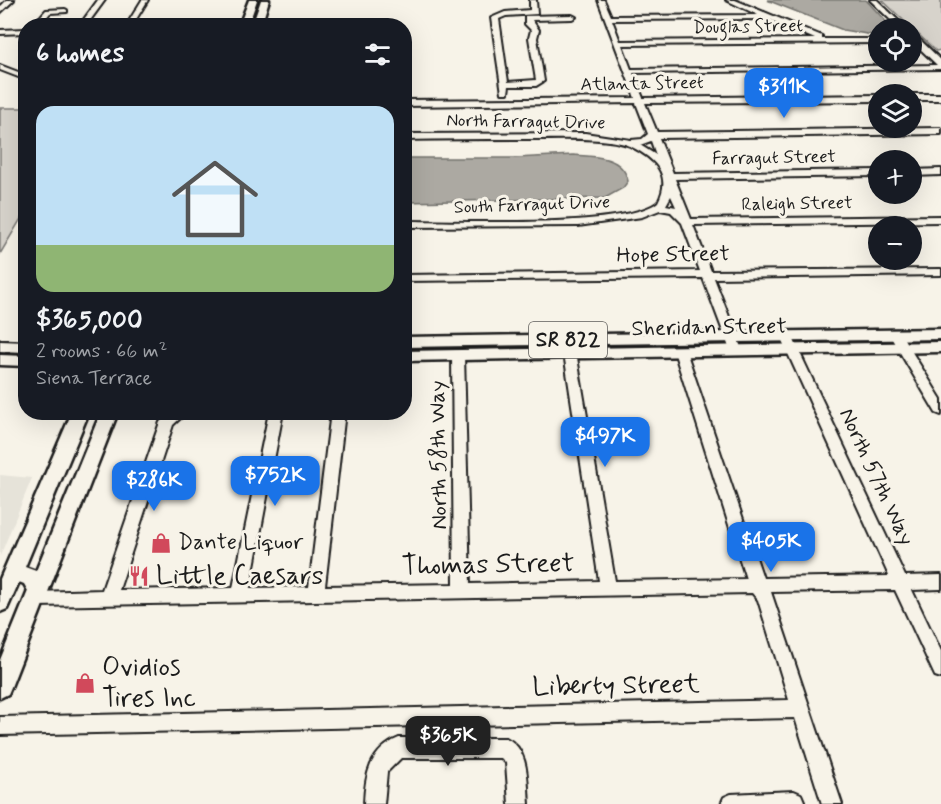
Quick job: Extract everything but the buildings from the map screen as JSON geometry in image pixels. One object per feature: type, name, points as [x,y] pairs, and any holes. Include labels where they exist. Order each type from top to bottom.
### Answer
[{"type":"main road","points":[[246,18],[253,0]]},
{"type":"main road","points":[[259,18],[266,0]]},
{"type":"main road","name":"Sheridan Street","points":[[412,356],[458,355],[569,346],[899,341],[941,334]]},
{"type":"main road","name":"Sheridan Street","points":[[899,341],[941,347]]},
{"type":"main road","name":"Sheridan Street","points":[[412,342],[680,351],[734,343]]},
{"type":"main road","points":[[0,346],[18,347]]},
{"type":"main road","points":[[0,360],[18,361]]},
{"type":"main road","points":[[0,603],[78,420]]},
{"type":"main road","points":[[0,687],[107,420]]},
{"type":"main road","points":[[13,572],[31,578],[38,595]]},
{"type":"street","points":[[0,11],[11,0]]},
{"type":"street","points":[[88,18],[102,0]]},
{"type":"street","points":[[133,18],[145,0]]},
{"type":"street","points":[[601,0],[734,343]]},
{"type":"street","points":[[729,0],[826,41]]},
{"type":"street","points":[[873,0],[892,18]]},
{"type":"street","points":[[506,102],[495,18],[506,14],[534,12],[534,2]]},
{"type":"street","points":[[34,11],[65,11]]},
{"type":"street","points":[[41,18],[48,11]]},
{"type":"street","points":[[504,84],[536,84],[540,81],[533,38],[535,30],[529,24],[528,18],[572,17]]},
{"type":"street","points":[[608,18],[769,17]]},
{"type":"street","points":[[0,32],[18,31]]},
{"type":"street","name":"Douglas Street","points":[[617,43],[868,41]]},
{"type":"street","points":[[922,48],[941,66]]},
{"type":"street","points":[[627,70],[941,66]]},
{"type":"street","points":[[0,67],[18,75]]},
{"type":"street","points":[[922,97],[941,97]]},
{"type":"street","name":"Atlanta Street","points":[[412,103],[868,98]]},
{"type":"street","points":[[631,143],[645,141],[653,135],[941,131]]},
{"type":"street","name":"North Farragut Drive","points":[[412,137],[585,136],[631,143],[656,159],[670,176]]},
{"type":"street","points":[[922,172],[941,172]]},
{"type":"street","name":"Farragut Street","points":[[670,176],[868,173]]},
{"type":"street","points":[[670,176],[668,195],[658,207],[674,210],[687,222]]},
{"type":"street","name":"South Farragut Drive","points":[[412,224],[607,222],[640,215],[658,207]]},
{"type":"street","name":"Raleigh Street","points":[[687,222],[941,219]]},
{"type":"street","name":"Hope Street","points":[[412,278],[941,272]]},
{"type":"street","points":[[899,341],[941,410]]},
{"type":"street","name":"North 57th Way","points":[[789,343],[941,670]]},
{"type":"street","points":[[569,346],[608,588]]},
{"type":"street","points":[[680,351],[757,586],[765,597],[832,804]]},
{"type":"street","name":"North 58th Way","points":[[458,355],[462,591]]},
{"type":"street","points":[[108,598],[167,422],[170,420]]},
{"type":"street","points":[[240,596],[274,420]]},
{"type":"street","points":[[316,594],[337,420]]},
{"type":"street","name":"Thomas Street","points":[[38,595],[108,598],[941,582]]},
{"type":"street","name":"Liberty Street","points":[[0,726],[800,709]]},
{"type":"street","points":[[374,804],[376,773],[381,761],[389,753],[399,748],[507,748],[515,759],[519,804]]},
{"type":"street","points":[[732,804],[794,801]]},
{"type":"shaded area","points":[[767,0],[866,0],[883,18],[868,18],[868,34],[843,30]]},
{"type":"shaded area","points":[[882,0],[941,0],[941,50],[936,51],[922,38],[922,18],[901,18]]},
{"type":"shaded area","points":[[0,108],[18,108],[18,224],[0,254]]},
{"type":"shaded area","points":[[573,155],[598,157],[614,162],[625,173],[628,181],[623,188],[605,198],[412,202],[412,158],[515,158]]},
{"type":"shaded area","points":[[0,475],[32,478],[0,556]]},
{"type":"place","name":"Dante Liquor","points":[[161,543]]},
{"type":"place","name":"Little Caesars","points":[[139,576]]},
{"type":"place","name":"Ovidios Tires Inc","points":[[85,683]]}]
